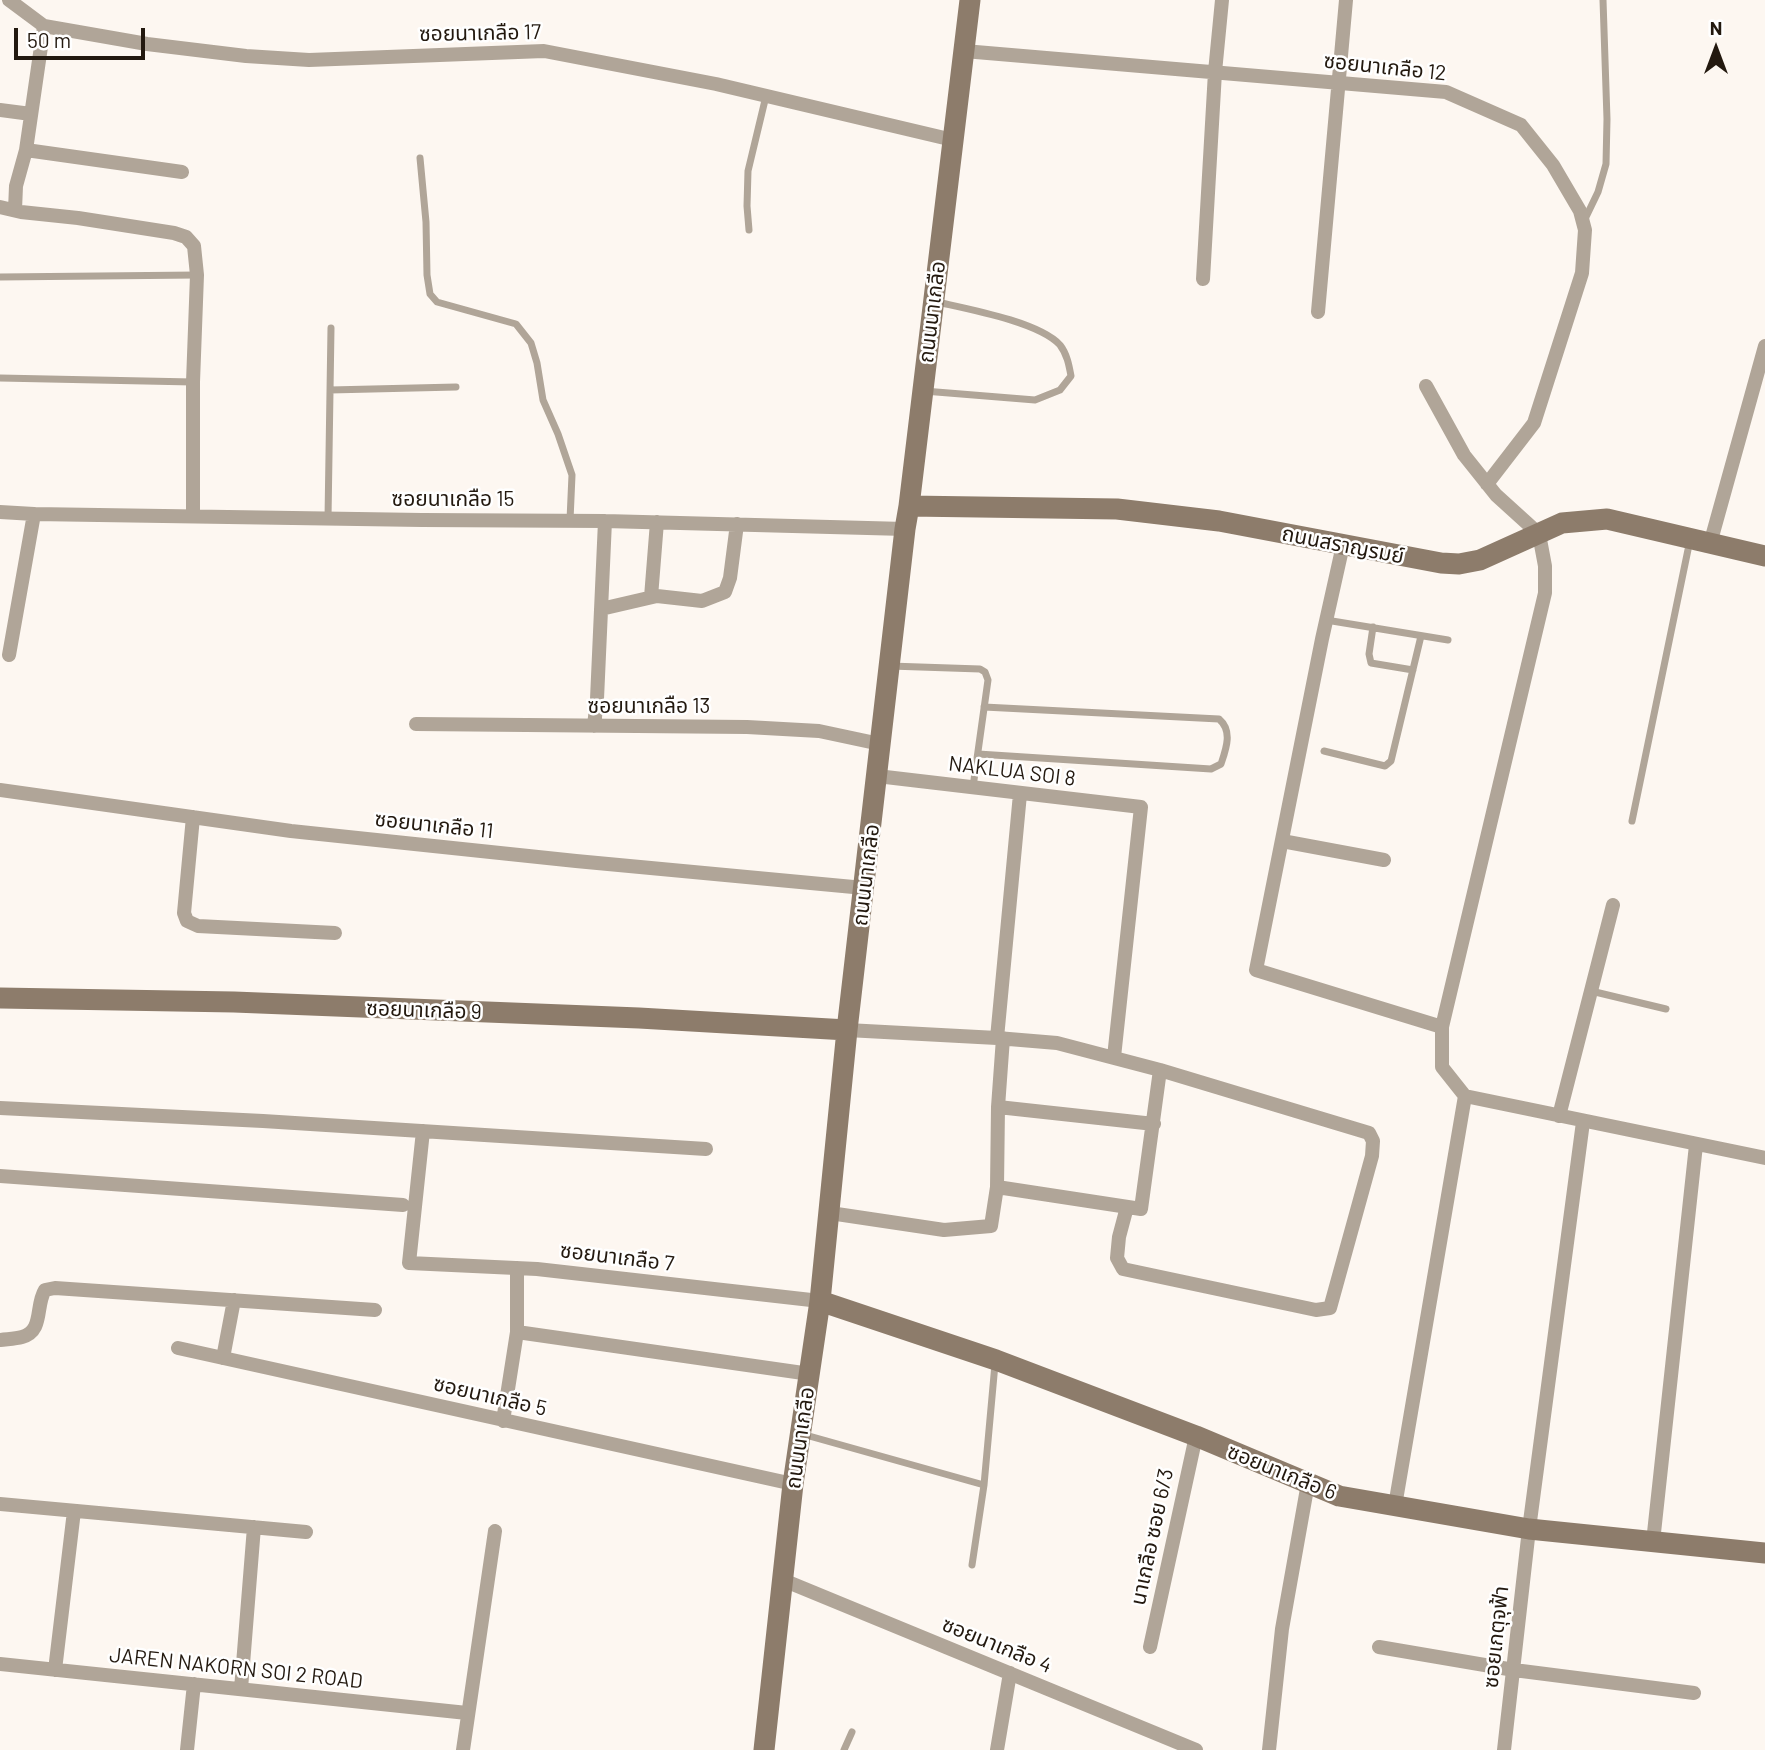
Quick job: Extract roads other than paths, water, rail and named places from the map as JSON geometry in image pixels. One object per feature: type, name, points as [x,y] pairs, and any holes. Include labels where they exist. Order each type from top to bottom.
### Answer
[{"type":"street","points":[[9,0],[44,26],[26,150],[16,186],[15,210]]},
{"type":"street","name":"ถนนนาเกลือ","points":[[764,1750],[793,1484],[821,1301],[847,1030],[970,0]]},
{"type":"street","points":[[1203,279],[1222,0]]},
{"type":"street","points":[[1318,312],[1346,0]]},
{"type":"street","name":"ซอยนาเกลือ 17","points":[[44,26],[146,44],[246,56],[309,60],[544,51],[716,83],[953,140]]},
{"type":"street","name":"ซอยนาเกลือ 12","points":[[964,51],[1446,92],[1521,125],[1553,164],[1580,211],[1585,230],[1582,273],[1534,424],[1487,484]]},
{"type":"street","points":[[0,110],[31,114]]},
{"type":"street","points":[[26,150],[181,172]]},
{"type":"street","points":[[0,207],[174,233],[186,237],[194,246],[197,275],[192,382],[193,516]]},
{"type":"street","points":[[1700,541],[1765,346]]},
{"type":"street","points":[[1426,386],[1464,455],[1496,495],[1539,534],[1545,566],[1545,593],[1442,1027],[1442,1067],[1465,1096],[1765,1158]]},
{"type":"street","name":"ถนนสราญรมย์","points":[[909,506],[1117,509],[1219,521],[1441,563],[1460,564],[1480,560],[1562,523],[1608,519],[1765,556]]},
{"type":"street","name":"ซอยนาเกลือ 15","points":[[0,512],[328,519],[605,521],[905,529]]},
{"type":"street","points":[[9,655],[34,514]]},
{"type":"street","points":[[594,726],[605,521]]},
{"type":"street","points":[[651,597],[657,522]]},
{"type":"street","points":[[601,610],[657,596],[702,601],[725,592],[730,578],[737,524]]},
{"type":"street","points":[[1343,545],[1256,970],[1442,1027]]},
{"type":"street","name":"ซอยนาเกลือ 13","points":[[416,724],[747,727],[819,731],[880,744]]},
{"type":"street","name":"NAKLUA SOI 8","points":[[877,776],[1141,807],[1114,1057]]},
{"type":"street","name":"ซอยนาเกลือ 11","points":[[0,790],[305,832],[563,860],[864,888]]},
{"type":"street","points":[[830,1213],[944,1230],[991,1226],[998,1187],[1000,1038],[1020,794]]},
{"type":"street","points":[[193,817],[184,913],[187,921],[198,926],[335,933]]},
{"type":"street","points":[[1282,841],[1384,860]]},
{"type":"street","points":[[1559,1116],[1613,905]]},
{"type":"street","name":"ซอยนาเกลือ 9","points":[[0,998],[387,1008],[847,1030]]},
{"type":"street","points":[[847,1030],[1057,1043],[1160,1070],[1369,1133],[1373,1142],[1330,1308],[1316,1310],[1123,1269],[1117,1258],[1127,1207]]},
{"type":"street","points":[[998,1187],[1141,1209],[1160,1070]]},
{"type":"street","points":[[1395,1506],[1465,1096]]},
{"type":"street","points":[[998,1107],[1154,1124]]},
{"type":"street","points":[[0,1108],[263,1121],[706,1149]]},
{"type":"street","name":"ซอยเกตุจุฟ้า","points":[[1504,1750],[1529,1530],[1583,1122]]},
{"type":"street","name":"ซอยนาเกลือ 7","points":[[423,1131],[409,1263],[537,1269],[821,1301]]},
{"type":"street","points":[[1653,1542],[1696,1145]]},
{"type":"street","points":[[0,1176],[403,1205]]},
{"type":"street","points":[[503,1421],[517,1332],[517,1268]]},
{"type":"street","points":[[0,1340],[24,1337],[34,1331],[40,1298],[45,1290],[55,1288],[375,1310]]},
{"type":"street","points":[[223,1358],[234,1300]]},
{"type":"street","name":"ซอยนาเกลือ 6","points":[[821,1301],[996,1360],[1196,1436],[1339,1496],[1529,1530],[1765,1553]]},
{"type":"street","points":[[517,1332],[810,1374]]},
{"type":"street","name":"ซอยนาเกลือ 5","points":[[178,1348],[793,1484]]},
{"type":"street","name":"นาเกลือ ซอย 6/3","points":[[1150,1647],[1196,1436]]},
{"type":"street","points":[[1269,1750],[1282,1629],[1308,1483]]},
{"type":"street","points":[[0,1504],[306,1532]]},
{"type":"street","points":[[55,1670],[74,1511]]},
{"type":"street","points":[[240,1689],[254,1527]]},
{"type":"street","points":[[463,1750],[495,1531]]},
{"type":"street","name":"ซอยนาเกลือ 4","points":[[783,1580],[1196,1750]]},
{"type":"street","points":[[1379,1647],[1514,1670],[1695,1693]]},
{"type":"street","name":"JAREN NAKORN SOI 2 ROAD","points":[[0,1664],[467,1713]]},
{"type":"street","points":[[997,1750],[1010,1674]]},
{"type":"street","points":[[187,1750],[194,1685]]},
{"type":"lane","points":[[1583,223],[1598,192],[1606,164],[1608,118],[1603,0]]},
{"type":"lane","points":[[749,230],[748,172],[766,95]]},
{"type":"lane","points":[[420,158],[430,294],[438,302],[516,324],[530,343],[537,363],[543,400],[572,475],[570,521]]},
{"type":"lane","points":[[0,277],[197,275]]},
{"type":"lane","points":[[923,390],[1035,400],[1060,390],[1071,376],[1069,361],[1059,345],[1044,334],[1017,322],[933,300]]},
{"type":"lane","points":[[328,519],[331,328]]},
{"type":"lane","points":[[0,377],[192,382]]},
{"type":"lane","points":[[330,390],[456,387]]},
{"type":"lane","points":[[1632,821],[1700,541]]},
{"type":"lane","points":[[1326,620],[1448,640]]},
{"type":"lane","points":[[1373,627],[1369,654],[1371,663],[1413,670]]},
{"type":"lane","points":[[1324,751],[1388,765],[1421,635]]},
{"type":"lane","points":[[890,666],[980,669],[985,672],[988,680],[973,788]]},
{"type":"lane","points":[[978,754],[1210,769],[1221,764],[1228,735],[1226,726],[1219,719],[984,707]]},
{"type":"lane","points":[[1591,991],[1666,1009]]},
{"type":"lane","points":[[972,1565],[984,1485],[996,1360]]},
{"type":"lane","points":[[801,1434],[984,1485]]},
{"type":"lane","points":[[844,1750],[852,1732]]}]
